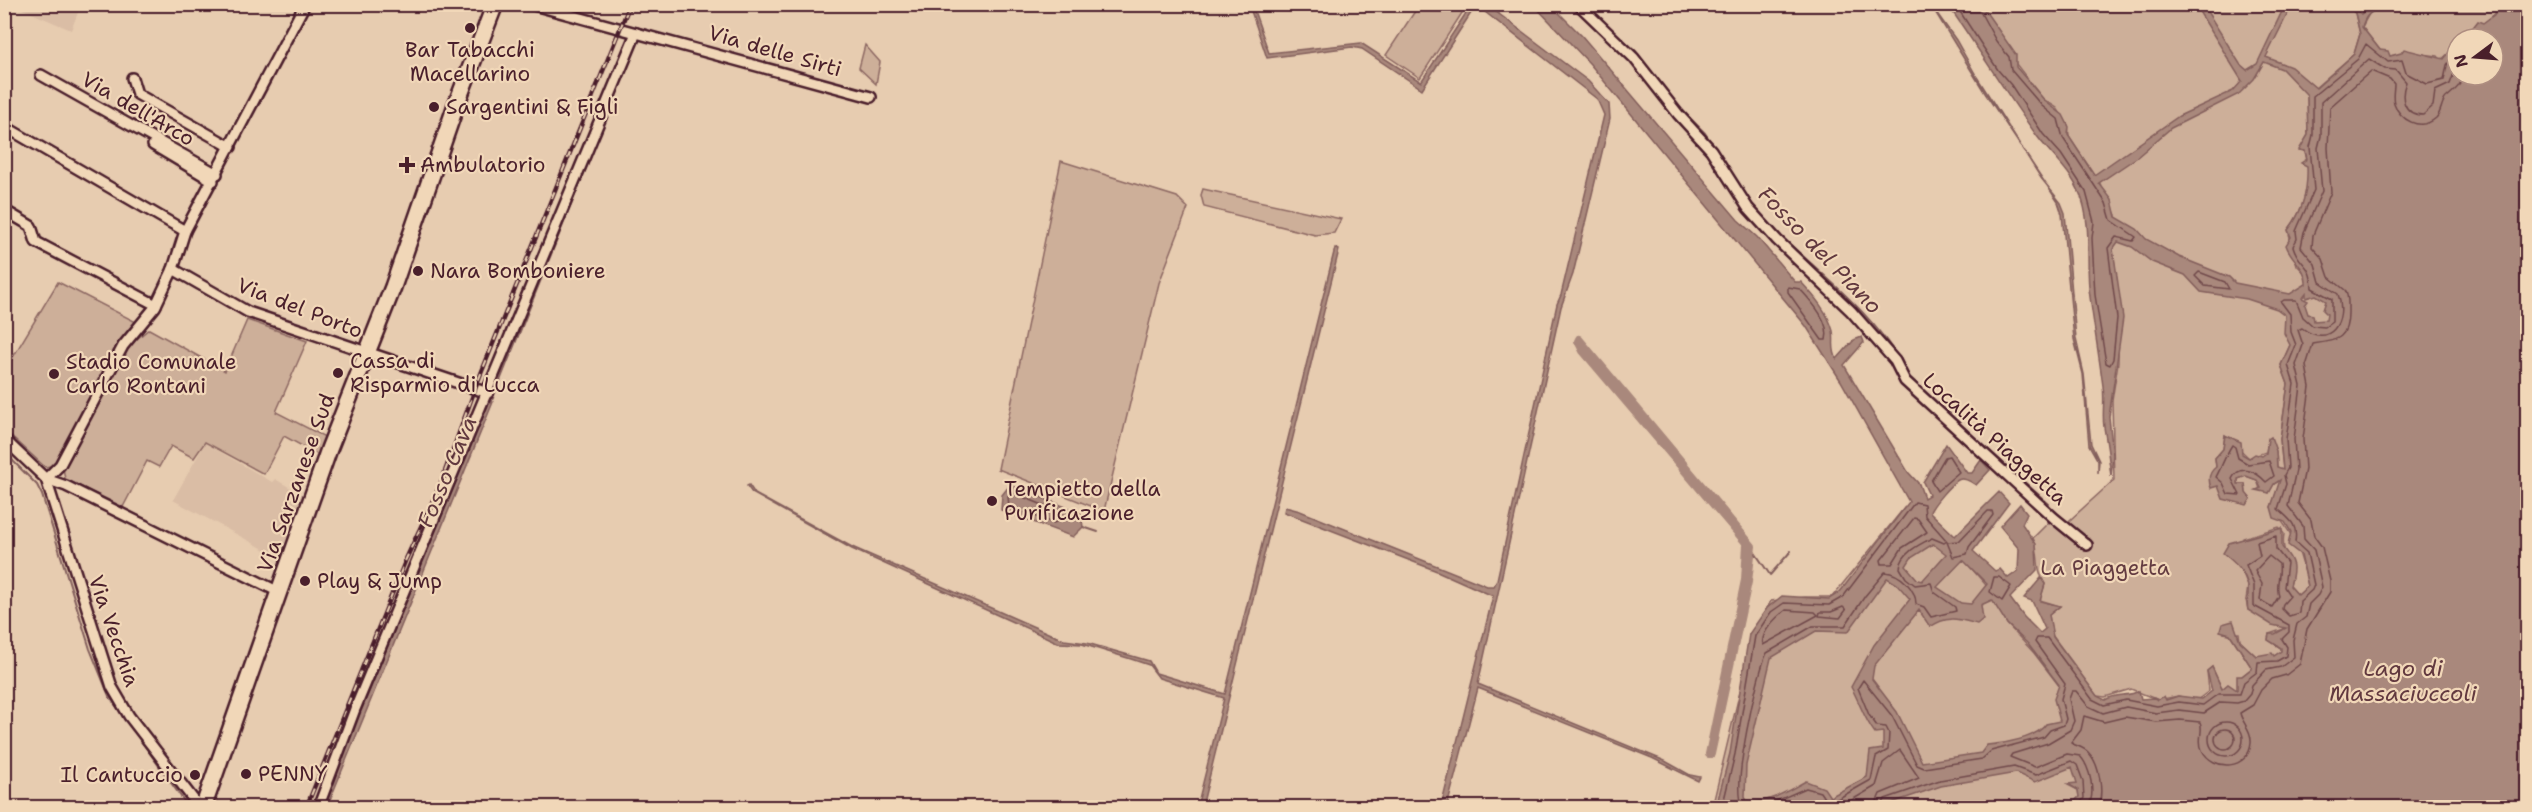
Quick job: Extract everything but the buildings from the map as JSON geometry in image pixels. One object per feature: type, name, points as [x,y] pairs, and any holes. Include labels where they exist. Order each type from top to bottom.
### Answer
[{"type":"main road","name":"Via Sarzanese Sud","points":[[201,807],[495,4]]},
{"type":"street","points":[[46,479],[60,465],[123,346],[156,304],[173,269],[185,231],[305,4]]},
{"type":"street","name":"Via delle Sirti","points":[[530,4],[552,12],[639,33],[870,97]]},
{"type":"street","name":"Località Piaggetta","points":[[1578,4],[1634,58],[1678,114],[1711,150],[1748,208],[1777,240],[1851,310],[1895,361],[1905,381],[2087,545]]},
{"type":"street","points":[[318,807],[360,698],[639,33]]},
{"type":"street","name":"Via dell'Arco","points":[[41,75],[215,178]]},
{"type":"street","points":[[132,78],[137,94],[231,147]]},
{"type":"street","points":[[4,126],[185,231]]},
{"type":"street","points":[[132,133],[215,178]]},
{"type":"street","points":[[4,210],[32,226],[36,242],[156,304]]},
{"type":"street","name":"Via del Porto","points":[[173,269],[248,312],[488,393]]},
{"type":"street","points":[[4,439],[46,479],[66,486],[279,592]]},
{"type":"street","name":"Via Vecchia","points":[[46,479],[112,687],[129,716],[201,807]]},
{"type":"shaded area","points":[[13,5],[81,5],[71,30]]},
{"type":"shaded area","points":[[205,443],[272,482],[275,479],[308,498],[286,561],[173,500]]},
{"type":"green space","name":"La Piaggetta","points":[[2350,4],[2348,7],[2355,13],[2360,34],[2354,54],[2307,95],[2308,135],[2300,150],[2305,151],[2307,161],[2306,192],[2299,212],[2288,230],[2297,265],[2324,293],[2335,318],[2290,345],[2281,365],[2288,384],[2280,439],[2283,470],[2277,467],[2276,451],[2268,439],[2266,452],[2249,458],[2225,435],[2223,449],[2215,458],[2218,486],[2246,493],[2245,484],[2238,484],[2238,479],[2246,476],[2257,480],[2260,489],[2269,493],[2274,484],[2281,480],[2271,507],[2296,544],[2308,586],[2298,595],[2290,586],[2291,571],[2284,549],[2284,534],[2279,527],[2243,538],[2240,566],[2248,586],[2246,600],[2248,610],[2287,628],[2269,634],[2268,640],[2281,648],[2282,652],[2274,656],[2256,656],[2240,641],[2239,633],[2223,633],[2230,634],[2252,668],[2242,676],[2237,690],[2222,689],[2212,667],[2207,671],[2209,691],[2197,700],[2178,696],[2158,700],[2131,689],[2105,697],[2097,696],[2052,635],[2049,615],[2060,606],[2040,600],[2045,584],[2033,538],[2050,521],[2060,529],[2114,480],[2112,401],[2118,363],[2119,300],[2113,250],[2116,215],[2098,180],[2069,137],[2068,125],[2057,108],[2043,99],[2016,64],[2014,56],[1980,5]]},
{"type":"green space","points":[[1419,5],[1456,5],[1464,10],[1420,78],[1386,55]]},
{"type":"green space","points":[[2378,5],[2498,5],[2495,14],[2479,27],[2445,27],[2445,56],[2441,60],[2438,56],[2414,53],[2390,56],[2380,50],[2362,27],[2370,12],[2379,9]]},
{"type":"green space","points":[[865,45],[880,62],[876,84],[859,68]]},
{"type":"green space","points":[[1061,161],[1177,197],[1188,208],[1159,283],[1102,519],[1096,508],[998,469]]},
{"type":"green space","points":[[1203,189],[1341,219],[1334,233],[1315,235],[1204,207],[1201,195]]},
{"type":"green space","name":"Stadio Comunale Carlo Rontani","points":[[58,282],[138,323],[56,465],[45,467],[5,430],[4,372]]},
{"type":"green space","points":[[247,320],[307,341],[276,412],[329,439],[322,457],[284,436],[264,474],[205,442],[194,458],[171,446],[159,467],[147,461],[123,507],[65,479],[63,468],[126,348],[149,329],[225,371]]},
{"type":"green space","points":[[1904,508],[1965,561],[1985,584],[2007,624],[2034,653],[2060,687],[2060,720],[2078,783],[2070,786],[2078,790],[2079,797],[2069,807],[1712,808],[1750,649],[1756,628],[1771,601],[1832,597]]},
{"type":"water","points":[[1249,5],[1252,5],[1269,53],[1361,43],[1421,82],[1468,10],[1471,13],[1422,89],[1362,49],[1352,47],[1267,58]]},
{"type":"water","points":[[1476,5],[1487,5],[1588,81],[1609,104],[1610,119],[1573,274],[1561,307],[1478,684],[1665,761],[1690,775],[1700,777],[1698,781],[1652,758],[1478,688],[1447,807],[1441,807],[1493,596],[1437,571],[1284,512],[1285,507],[1300,511],[1487,586],[1494,586],[1497,580],[1557,304],[1604,115],[1597,99]]},
{"type":"water","name":"Lago di Massaciuccoli","points":[[1534,5],[1551,5],[1582,36],[1738,220],[1757,237],[1795,282],[1801,282],[1811,293],[1831,324],[1837,359],[1854,340],[1862,337],[1864,342],[1844,365],[1908,472],[1919,484],[1924,498],[1929,495],[1923,482],[1946,444],[1967,473],[1972,473],[1981,460],[1990,470],[1976,485],[1963,479],[1955,482],[1930,512],[1955,536],[1999,492],[2009,503],[1973,551],[1995,571],[2000,569],[2008,578],[2018,571],[2019,549],[2000,526],[2020,504],[2027,513],[2022,524],[2036,544],[2037,570],[2010,598],[2040,633],[2045,629],[2032,601],[2024,598],[2041,578],[2045,584],[2040,601],[2060,606],[2049,615],[2053,637],[2097,696],[2105,700],[2139,691],[2141,699],[2158,700],[2164,696],[2166,700],[2178,696],[2202,699],[2212,691],[2207,671],[2212,667],[2222,689],[2228,684],[2237,690],[2237,676],[2242,676],[2252,668],[2230,634],[2220,631],[2222,624],[2233,621],[2240,641],[2256,656],[2272,653],[2274,656],[2281,651],[2281,648],[2268,640],[2269,634],[2275,634],[2286,628],[2272,625],[2248,610],[2248,587],[2245,577],[2223,553],[2229,543],[2282,528],[2282,547],[2293,565],[2290,586],[2298,595],[2308,586],[2301,555],[2288,545],[2291,532],[2285,522],[2274,518],[2271,507],[2280,480],[2274,484],[2269,493],[2256,490],[2261,488],[2257,480],[2246,476],[2238,479],[2238,484],[2245,484],[2246,493],[2251,499],[2247,505],[2223,499],[2218,486],[2211,488],[2210,482],[2210,476],[2216,467],[2215,458],[2223,449],[2225,435],[2241,442],[2242,454],[2249,458],[2255,454],[2262,456],[2266,453],[2268,439],[2271,437],[2276,451],[2277,467],[2283,469],[2280,439],[2288,384],[2281,365],[2290,345],[2284,333],[2285,315],[2277,309],[2247,299],[2201,292],[2185,275],[2152,262],[2132,247],[2118,242],[2113,249],[2123,318],[2109,417],[2113,455],[2111,476],[2103,422],[2103,386],[2090,297],[2088,232],[2080,194],[2071,178],[2037,136],[1948,5],[1981,5],[2016,55],[2016,67],[2046,102],[2063,115],[2069,127],[2068,135],[2094,175],[2179,116],[2233,91],[2242,81],[2195,5],[2203,5],[2240,64],[2247,70],[2257,64],[2285,5],[2292,5],[2266,57],[2291,67],[2316,88],[2354,54],[2360,34],[2355,13],[2348,7],[2350,5],[2361,14],[2373,5],[2379,5],[2379,9],[2370,13],[2362,27],[2380,50],[2388,51],[2390,56],[2401,53],[2404,49],[2445,58],[2445,87],[2505,87],[2505,27],[2473,27],[2478,21],[2483,23],[2495,14],[2498,5],[2527,5],[2527,807],[2069,807],[2079,797],[2078,790],[2068,784],[2077,783],[2072,767],[2035,782],[2016,773],[1941,786],[1880,807],[1791,808],[1784,805],[1776,808],[1716,807],[1730,753],[1749,634],[1767,608],[1782,596],[1829,599],[1840,592],[1909,502],[1841,381],[1806,326],[1590,64]],"holes":[[[2264,62],[2282,69],[2307,95],[2308,135],[2299,150],[2305,151],[2307,159],[2301,163],[2307,166],[2307,183],[2301,208],[2288,230],[2291,237],[2286,245],[2304,273],[2306,284],[2290,294],[2235,283],[2229,277],[2179,257],[2146,239],[2137,229],[2116,217],[2112,200],[2099,183],[2136,158],[2171,128],[2239,94],[2254,79]],[[2306,293],[2306,298],[2316,295],[2326,301],[2323,310],[2327,314],[2326,320],[2314,321],[2313,315],[2308,314],[2305,305],[2308,301],[2302,298]],[[1933,544],[1946,554],[1922,581],[1918,580],[1906,566],[1911,558]],[[1963,560],[1987,584],[1971,604],[1961,603],[1937,587]],[[1887,578],[1897,584],[1910,599],[1874,645],[1851,687],[1871,728],[1875,733],[1883,732],[1883,749],[1870,751],[1867,777],[1830,797],[1824,788],[1806,781],[1770,799],[1747,801],[1745,797],[1746,765],[1771,658],[1816,631],[1848,632]],[[1992,600],[2007,624],[2028,644],[2059,685],[2054,699],[2060,721],[2046,724],[2028,737],[1987,745],[1981,753],[1922,762],[1897,712],[1872,679],[1874,666],[1919,610],[1930,627],[1947,619],[1977,624],[1983,619],[1981,605]]]},
{"type":"water","points":[[1931,5],[1956,40],[2025,152],[1985,93]]},
{"type":"water","points":[[2047,185],[2061,203],[2065,213],[2076,339],[2084,374],[2091,444],[2099,461],[2098,473],[2098,461],[2089,445],[2083,374],[2074,339],[2062,214],[2058,202]]},
{"type":"water","points":[[1335,248],[1339,250],[1202,807],[1197,807],[1224,698],[1159,678],[1149,665],[1131,659],[1082,644],[1059,643],[852,549],[752,493],[747,486],[749,485],[755,494],[852,547],[1064,640],[1087,643],[1149,661],[1156,673],[1225,694]]},
{"type":"water","points":[[489,401],[493,402],[327,807],[321,808]]},
{"type":"water","points":[[1010,485],[1081,513],[1083,527],[1073,537],[1001,510],[1002,495]]},
{"type":"waterway","name":"Fosso Cava","points":[[554,4],[640,30]]},
{"type":"waterway","name":"Fosso del Piano","points":[[1605,24],[1636,51],[1645,65]]},
{"type":"waterway","name":"Fosso del Piano","points":[[1672,100],[1705,133],[1737,182]]},
{"type":"waterway","name":"Fosso Cava","points":[[491,403],[609,111]]},
{"type":"waterway","name":"Fosso del Piano","points":[[1748,200],[1765,221]]},
{"type":"waterway","name":"Fosso del Piano","points":[[1771,227],[1867,318],[1899,359],[1911,382]]},
{"type":"waterway","points":[[1579,339],[1752,546],[1748,582],[1711,754],[1709,754],[1745,580],[1747,544],[1583,351],[1579,339]]},
{"type":"waterway","name":"Fosso del Piano","points":[[1931,399],[2049,504]]},
{"type":"waterway","name":"Fosso Cava","points":[[4,452],[37,485],[42,495],[90,649],[109,696],[189,808]]},
{"type":"waterway","points":[[1083,527],[1098,532]]},
{"type":"waterway","points":[[1752,548],[1770,575],[1791,551]]},
{"type":"railway","points":[[306,808],[406,559],[440,485],[478,381],[630,4]]},
{"type":"place","name":"Bar Tabacchi Macellarino","points":[[470,28]]},
{"type":"place","name":"Sargentini & Figli","points":[[434,107]]},
{"type":"place","name":"Ambulatorio","points":[[407,165]]},
{"type":"place","name":"Nara Bomboniere","points":[[418,271]]},
{"type":"place","name":"Cassa di Risparmio di Lucca","points":[[338,373]]},
{"type":"place","name":"Stadio Comunale Carlo Rontani","points":[[54,374]]},
{"type":"place","name":"Tempietto della Purificazione","points":[[992,501]]},
{"type":"place","name":"Play & Jump","points":[[305,581]]},
{"type":"place","name":"PENNY","points":[[246,774]]},
{"type":"place","name":"Il Cantuccio","points":[[195,775]]}]
